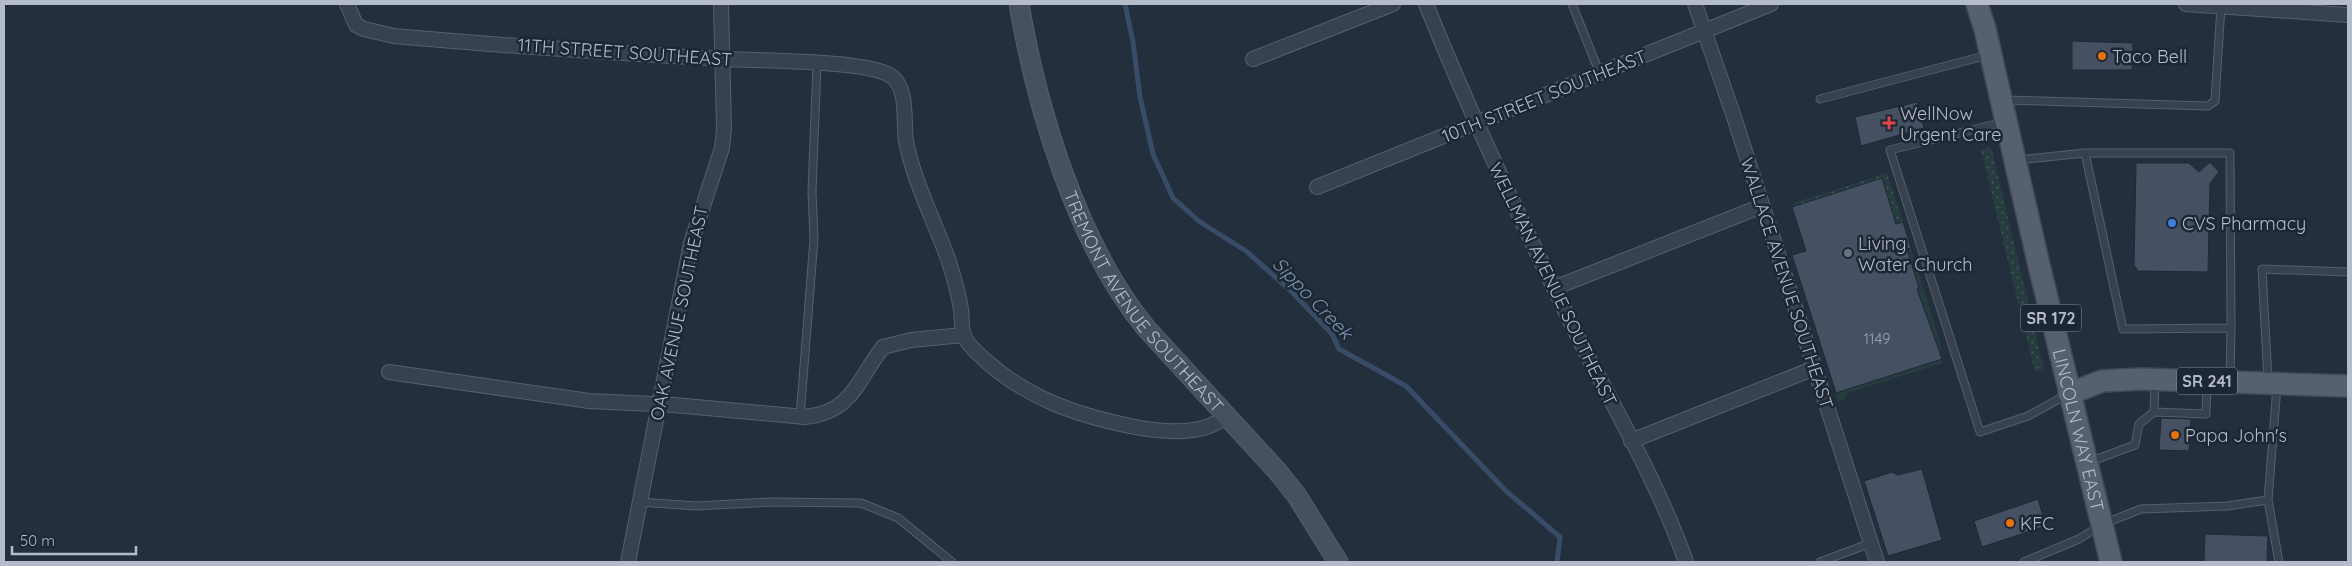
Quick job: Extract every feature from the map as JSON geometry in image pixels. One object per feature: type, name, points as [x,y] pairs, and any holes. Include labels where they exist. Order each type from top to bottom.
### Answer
[{"type":"main road","name":"LINCOLN WAY EAST","points":[[1977,4],[1991,54],[2069,394],[2111,562]]},
{"type":"main road","name":"SR 241","points":[[2069,394],[2102,381],[2155,379],[2348,386]]},
{"type":"street","name":"11TH STREET SOUTHEAST","points":[[347,4],[356,24],[364,29],[394,36],[817,64],[869,68],[883,71],[894,77],[903,97],[904,128],[908,151],[950,263],[964,335]]},
{"type":"street","name":"OAK AVENUE SOUTHEAST","points":[[628,562],[691,243],[722,148],[724,129],[724,59],[721,4]]},
{"type":"street","name":"TREMONT AVENUE SOUTHEAST","points":[[1019,4],[1044,113],[1063,173],[1082,219],[1111,278],[1132,312],[1227,415],[1297,496],[1338,562]]},
{"type":"street","points":[[1253,59],[1393,4]]},
{"type":"street","name":"WELLMAN AVENUE SOUTHEAST","points":[[1426,4],[1475,124],[1554,288],[1668,514],[1686,562]]},
{"type":"street","name":"WALLACE AVENUE SOUTHEAST","points":[[1695,4],[1706,31],[1877,562]]},
{"type":"street","name":"10TH STREET SOUTHEAST","points":[[1317,186],[1771,4]]},
{"type":"street","points":[[2186,4],[2332,9],[2348,15]]},
{"type":"street","points":[[1554,288],[1762,206]]},
{"type":"street","points":[[389,372],[570,398],[800,417],[822,415],[844,403],[876,356],[884,347],[890,344],[964,335],[972,348],[1015,383],[1032,394],[1078,413],[1150,430],[1179,431],[1207,428],[1216,424],[1227,415]]},
{"type":"street","points":[[1631,441],[1815,368]]},
{"type":"lane","points":[[1572,4],[1600,74]]},
{"type":"lane","points":[[2001,100],[2208,106],[2216,101],[2225,5]]},
{"type":"lane","points":[[1820,99],[1991,54]]},
{"type":"lane","points":[[800,417],[814,239],[812,190],[817,64]]},
{"type":"lane","points":[[2006,122],[1890,150],[1980,432],[2028,416],[2069,394]]},
{"type":"lane","points":[[2085,153],[2123,329],[2231,328]]},
{"type":"lane","points":[[2014,160],[2085,153],[2230,153],[2230,382]]},
{"type":"lane","points":[[2279,562],[2268,500],[2273,383],[2262,269],[2348,272]]},
{"type":"lane","points":[[2154,412],[2155,379]]},
{"type":"lane","points":[[2087,463],[2135,445],[2139,424],[2154,412],[2206,414],[2207,381]]},
{"type":"lane","points":[[2024,562],[2079,539],[2102,524],[2142,509],[2228,506],[2268,500]]},
{"type":"lane","points":[[640,502],[696,506],[771,502],[861,504],[898,518],[952,562]]},
{"type":"lane","points":[[1820,562],[1871,542]]},
{"type":"green space","points":[[1988,148],[1992,150],[2044,370],[2035,372],[1981,150]]},
{"type":"green space","points":[[1887,173],[1903,222],[1896,224],[1882,178],[1792,207],[1794,203]]},
{"type":"green space","points":[[1911,248],[1942,351],[1940,351],[1917,289],[1919,288],[1905,250]]},
{"type":"green space","points":[[1942,359],[1943,363],[1845,394],[1846,399],[1838,401],[1836,393]]},
{"type":"building","name":"Taco Bell","points":[[2072,41],[2133,43],[2132,70],[2072,70]]},
{"type":"building","name":"WellNow Urgent Care","points":[[1917,102],[1924,128],[1861,146],[1855,117]]},
{"type":"building","name":"CVS Pharmacy","points":[[2210,162],[2219,172],[2210,183],[2208,272],[2138,271],[2134,265],[2136,163],[2189,163],[2199,172]]},
{"type":"building","points":[[1882,178],[1896,224],[1903,222],[1911,248],[1907,249],[1919,288],[1917,289],[1942,359],[1836,393],[1792,255],[1806,251],[1792,207]]},
{"type":"building","name":"Papa John's","points":[[2161,418],[2191,419],[2189,451],[2159,450]]},
{"type":"building","points":[[1922,469],[1942,540],[1888,556],[1864,481],[1892,472],[1898,475]]},
{"type":"building","name":"KFC","points":[[2038,499],[2046,526],[1982,547],[1974,521]]},
{"type":"building","points":[[2205,534],[2268,536],[2267,562],[2204,562]]},
{"type":"waterway","name":"Sippo Creek","points":[[1125,4],[1133,42],[1140,97],[1153,154],[1173,198],[1200,222],[1246,251],[1292,292],[1332,334],[1339,349],[1406,386],[1506,491],[1560,537],[1557,562]]},
{"type":"place","name":"Taco Bell","points":[[2102,56]]},
{"type":"place","name":"WellNow Urgent Care","points":[[1889,123]]},
{"type":"place","name":"CVS Pharmacy","points":[[2172,223]]},
{"type":"place","name":"Living Water Church","points":[[1848,253]]},
{"type":"place","name":"Papa John's","points":[[2175,435]]},
{"type":"place","name":"KFC","points":[[2010,523]]}]
